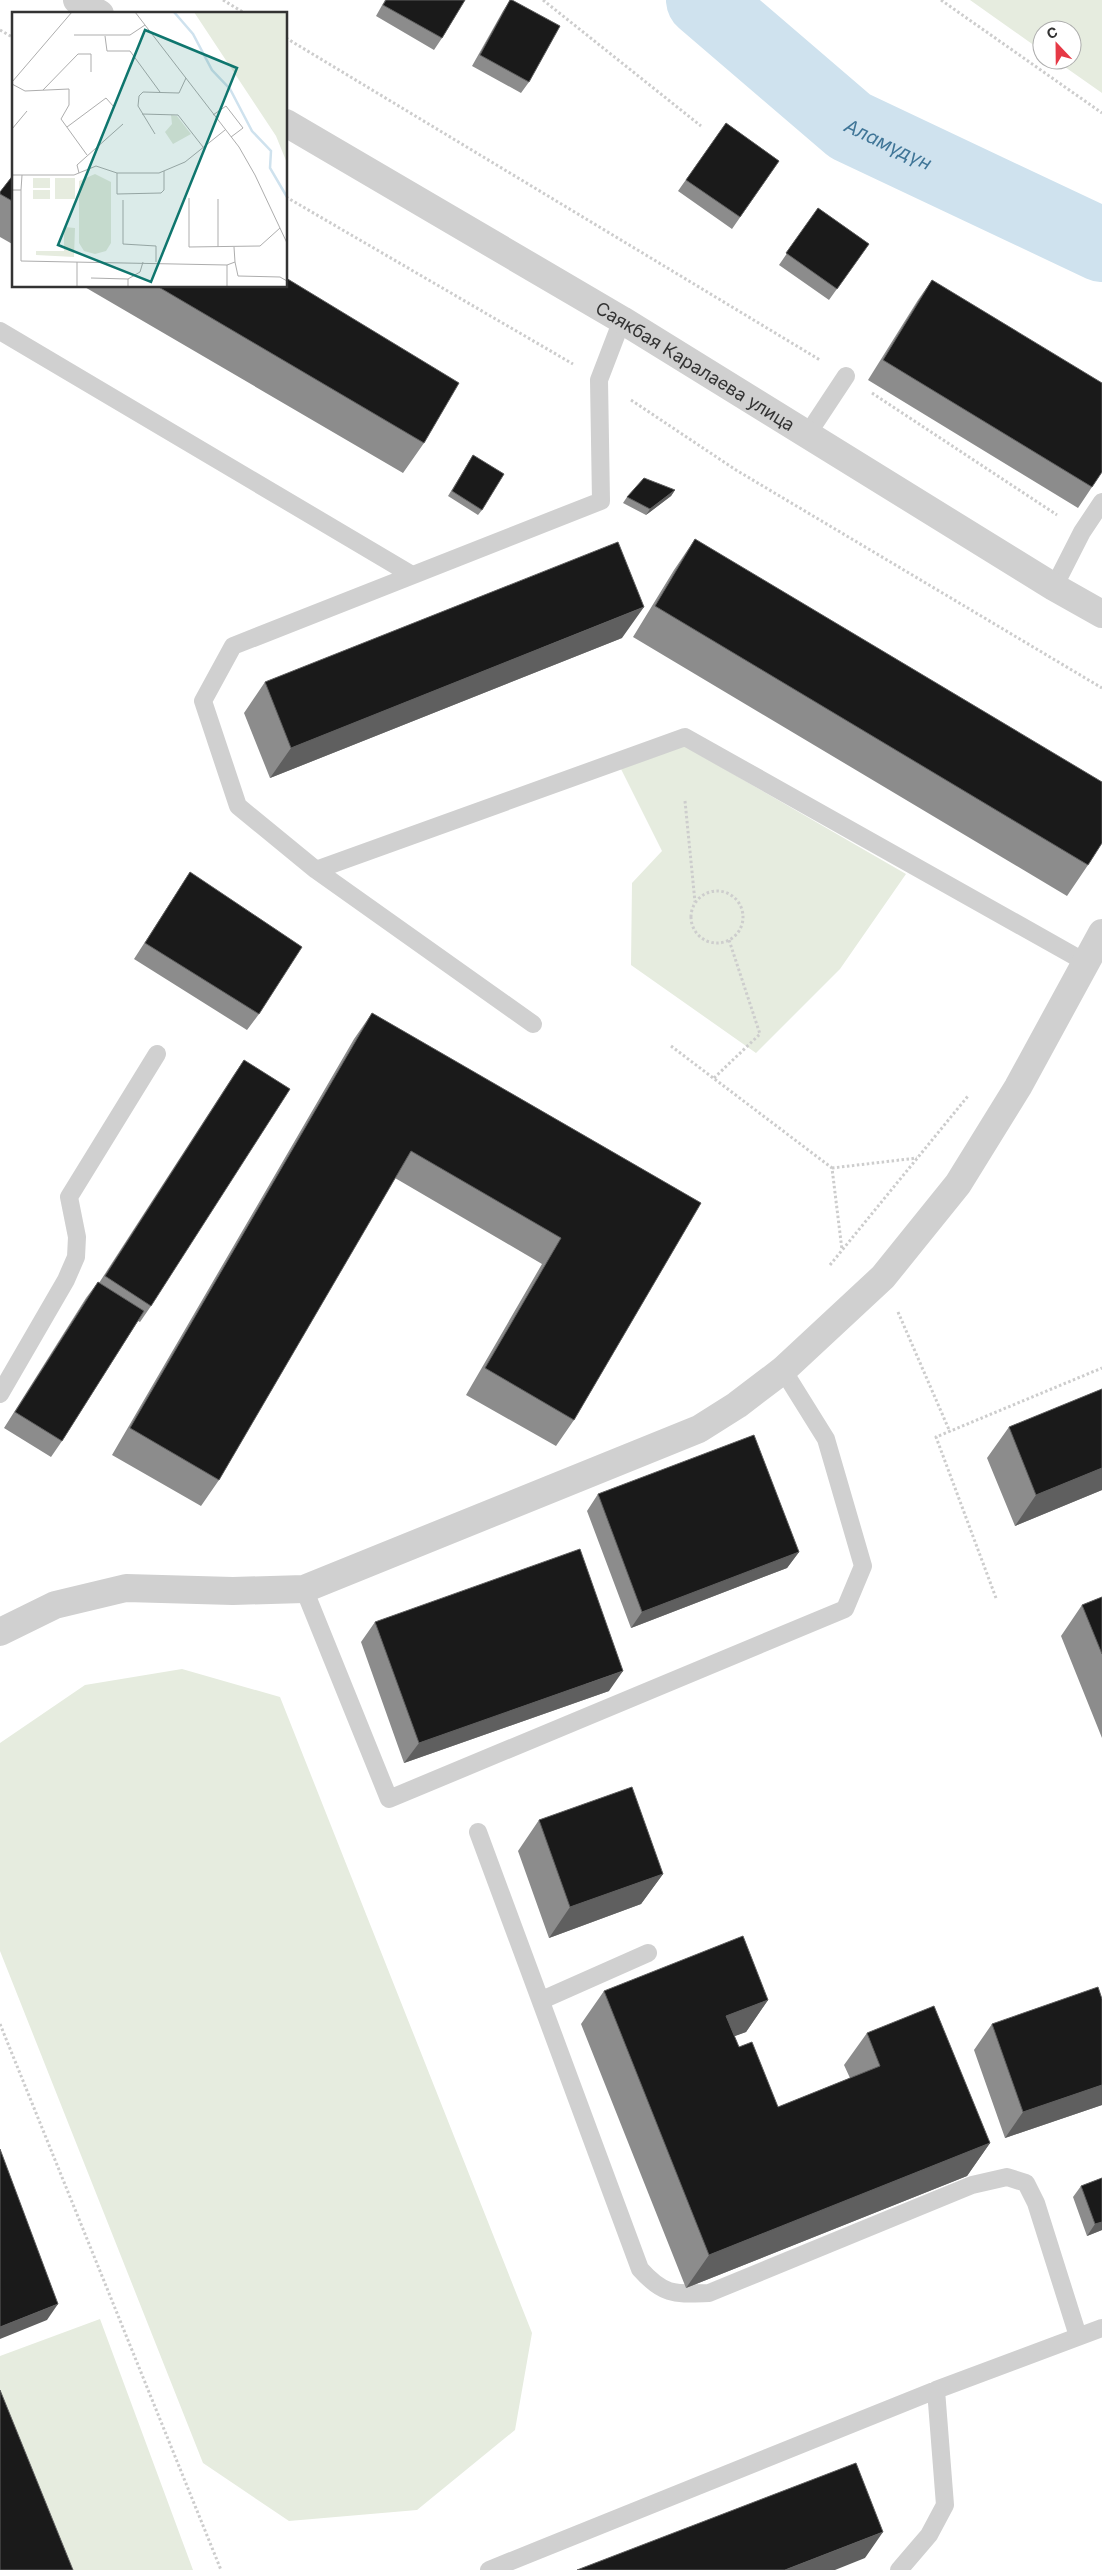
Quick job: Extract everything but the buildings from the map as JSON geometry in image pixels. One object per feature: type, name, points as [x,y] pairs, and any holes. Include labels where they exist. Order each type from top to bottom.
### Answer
[{"type":"street","points":[[77,0],[97,12]]},
{"type":"street","name":"Саякбая Каралаева улица","points":[[288,124],[622,320],[1054,587],[1102,614]]},
{"type":"street","points":[[0,1632],[55,1605],[126,1588],[233,1591],[304,1589],[699,1430],[737,1405],[783,1370],[883,1277],[958,1184],[1018,1088],[1102,933]]},
{"type":"lane","points":[[533,1024],[316,870],[238,806],[204,701],[233,646],[601,502],[599,380],[622,320]]},
{"type":"lane","points":[[0,331],[412,575]]},
{"type":"lane","points":[[807,434],[846,376]]},
{"type":"lane","points":[[1054,587],[1082,532],[1102,502]]},
{"type":"lane","points":[[316,870],[685,737],[1085,962]]},
{"type":"lane","points":[[0,1394],[66,1280],[76,1257],[77,1237],[70,1197],[157,1054]]},
{"type":"lane","points":[[304,1589],[389,1799],[845,1609],[863,1566],[826,1439],[783,1370]]},
{"type":"lane","points":[[478,1832],[542,2000],[640,2269],[655,2286],[677,2294],[709,2293],[972,2185],[1007,2177],[1026,2183],[1036,2203],[1078,2336]]},
{"type":"lane","points":[[542,2000],[648,1953]]},
{"type":"lane","points":[[490,2570],[936,2390],[1102,2328]]},
{"type":"lane","points":[[899,2570],[930,2535],[945,2505],[936,2390]]},
{"type":"path","points":[[223,0],[243,12]]},
{"type":"path","points":[[543,0],[701,126]]},
{"type":"path","points":[[941,0],[1102,113]]},
{"type":"path","points":[[0,30],[12,37]]},
{"type":"path","points":[[288,39],[846,376],[1082,532]]},
{"type":"path","points":[[288,198],[599,380],[736,470],[1102,688]]},
{"type":"path","points":[[685,801],[695,902],[691,915],[694,928],[703,939],[716,943],[729,940],[739,931],[743,918],[741,905],[732,895],[719,890],[705,893],[695,902]]},
{"type":"path","points":[[714,1078],[760,1034],[729,940]]},
{"type":"path","points":[[671,1046],[832,1168],[917,1158]]},
{"type":"path","points":[[830,1265],[973,1088]]},
{"type":"path","points":[[832,1168],[842,1251]]},
{"type":"path","points":[[883,1277],[950,1432]]},
{"type":"path","points":[[996,1598],[936,1437],[1102,1368]]},
{"type":"path","points":[[0,2024],[221,2570]]},
{"type":"shaded area","points":[[970,0],[1102,0],[1102,93],[1069,70],[1082,70],[1082,20],[1032,20],[1032,44]]},
{"type":"shaded area","points":[[683,745],[906,874],[840,969],[756,1053],[631,965],[632,883],[662,851],[620,767]]},
{"type":"shaded area","points":[[182,1669],[280,1697],[532,2333],[515,2430],[417,2510],[289,2521],[203,2463],[0,1951],[0,1743],[85,1685]]},
{"type":"shaded area","points":[[100,2319],[193,2570],[64,2570],[0,2397],[0,2356]]},
{"type":"waterway","name":"Аламүдүн","points":[[703,0],[850,126],[1102,245]]}]
